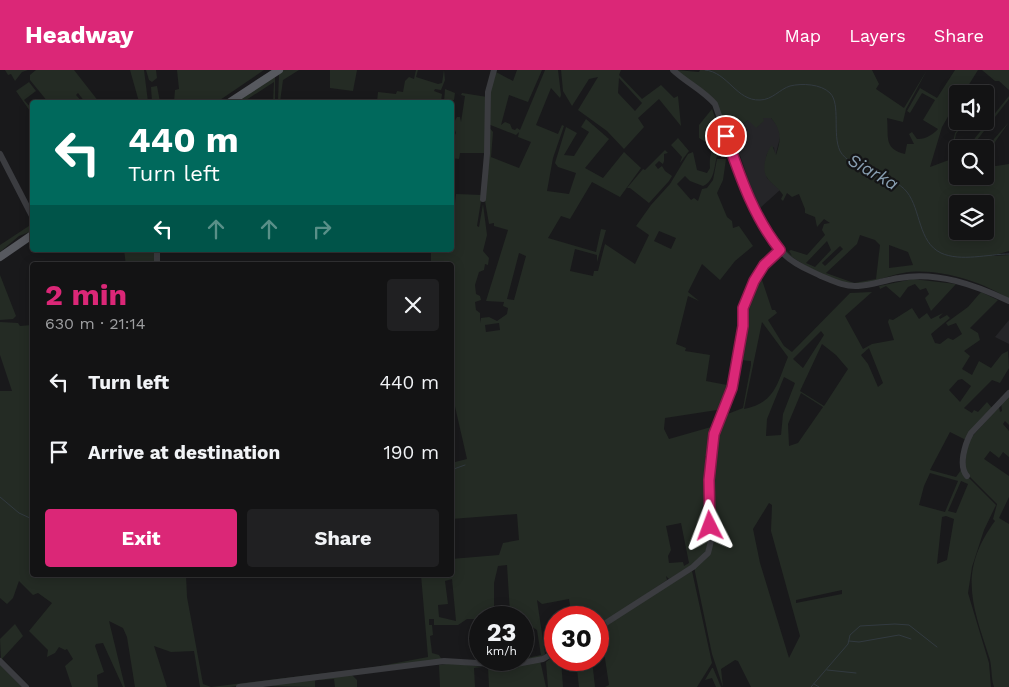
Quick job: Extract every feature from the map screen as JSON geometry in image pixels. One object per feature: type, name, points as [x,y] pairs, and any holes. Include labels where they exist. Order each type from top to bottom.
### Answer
[{"type":"main road","points":[[233,100],[279,70]]},
{"type":"main road","points":[[0,256],[30,236]]},
{"type":"street","points":[[483,199],[487,154],[488,92],[494,70]]},
{"type":"street","points":[[673,70],[685,82],[705,93],[715,104],[749,199],[759,220],[780,250],[802,268],[840,284],[855,286],[900,277],[957,280],[1009,301]]},
{"type":"street","points":[[0,154],[30,212]]},
{"type":"street","points":[[609,621],[692,567],[708,553],[711,541],[708,510],[714,434],[732,388],[743,326],[743,308],[754,281],[764,265],[780,250]]},
{"type":"street","points":[[967,476],[962,471],[967,440],[971,433],[1009,393]]},
{"type":"street","points":[[239,687],[444,661],[511,665],[544,658]]},
{"type":"street","points":[[0,662],[26,687]]},
{"type":"shaded area","points":[[5,70],[28,70],[22,72],[15,81],[11,74],[8,75]]},
{"type":"shaded area","points":[[36,70],[74,70],[97,100],[83,100],[78,93],[76,95],[80,100],[46,100],[30,80],[30,75]]},
{"type":"shaded area","points":[[130,70],[144,70],[148,100],[138,100]]},
{"type":"shaded area","points":[[146,70],[156,70],[157,78],[152,82],[149,80]]},
{"type":"shaded area","points":[[177,70],[264,70],[220,100],[174,100],[175,90],[179,89]]},
{"type":"shaded area","points":[[283,70],[299,70],[283,80],[280,100],[278,100],[279,74]]},
{"type":"shaded area","points":[[330,70],[357,70],[353,91],[330,88]]},
{"type":"shaded area","points":[[416,70],[418,70],[416,77],[438,84],[442,83],[444,70],[445,80],[441,90],[435,89],[434,91],[442,94],[441,100],[377,100],[378,92],[396,94],[397,91],[403,92],[405,81],[409,77],[414,79]]},
{"type":"shaded area","points":[[517,70],[542,70],[528,102],[509,95],[501,125],[505,122],[510,124],[512,129],[515,130],[517,128],[520,130],[545,70],[558,70],[560,98],[551,88],[536,125],[558,134],[562,125],[564,126],[553,158],[547,191],[569,194],[576,173],[558,167],[555,163],[566,127],[577,133],[564,155],[574,156],[589,132],[581,127],[586,119],[609,139],[585,168],[603,178],[624,152],[641,168],[620,197],[592,182],[570,219],[561,216],[548,238],[596,252],[601,229],[606,230],[597,262],[597,255],[575,249],[570,271],[593,276],[594,271],[598,271],[605,244],[635,264],[649,235],[636,226],[651,205],[670,184],[688,154],[693,152],[697,170],[707,173],[710,168],[712,152],[716,145],[724,140],[728,151],[717,156],[712,177],[707,184],[703,186],[690,181],[685,176],[677,184],[691,200],[694,198],[698,201],[702,189],[707,188],[713,180],[717,159],[726,159],[723,180],[717,193],[727,217],[732,221],[733,228],[739,226],[753,246],[735,261],[720,280],[702,264],[688,292],[699,301],[688,296],[676,344],[686,348],[685,351],[710,355],[706,381],[727,385],[732,366],[735,367],[710,456],[705,456],[705,460],[710,460],[710,542],[702,559],[669,579],[666,576],[667,580],[609,620],[609,606],[570,606],[569,599],[542,604],[537,600],[544,655],[534,659],[534,656],[541,655],[537,630],[534,628],[534,606],[510,606],[507,565],[498,566],[494,583],[494,606],[469,606],[469,619],[458,625],[434,625],[434,619],[429,619],[433,635],[430,636],[432,653],[439,655],[442,660],[230,687],[211,687],[375,667],[428,657],[421,577],[454,577],[454,559],[499,555],[503,543],[519,540],[517,514],[454,519],[454,462],[467,459],[454,402],[454,262],[431,262],[431,252],[454,252],[454,203],[456,194],[482,195],[477,226],[479,227],[483,204],[487,235],[483,251],[489,258],[488,265],[485,264],[484,270],[479,272],[475,285],[476,294],[480,296],[481,300],[475,302],[476,310],[480,313],[480,323],[481,318],[489,317],[497,321],[507,314],[508,308],[503,306],[504,302],[486,301],[508,230],[494,226],[494,223],[489,224],[485,201],[488,126],[493,132],[491,157],[519,168],[531,142],[518,137],[519,132],[516,135],[488,124],[488,98],[496,72],[513,81]],"holes":[[[659,231],[676,238],[671,249],[654,241]],[[519,253],[526,256],[514,300],[507,299]],[[499,323],[500,330],[486,332],[485,325]],[[717,410],[719,412],[711,427],[669,439],[664,429],[665,418]],[[681,523],[689,563],[684,566],[683,562],[669,563],[668,556],[671,550],[666,526]],[[452,579],[456,621],[439,617],[438,605],[448,604],[445,581]]]},
{"type":"shaded area","points":[[561,70],[621,70],[619,75],[642,99],[661,85],[674,98],[678,96],[681,126],[659,99],[638,118],[644,127],[624,149],[607,131],[578,110],[598,77],[589,79],[572,106],[563,91]],"holes":[[[619,78],[642,103],[635,111],[618,93]]]},
{"type":"shaded area","points":[[676,70],[699,72],[700,70],[872,70],[879,84],[876,89],[904,108],[927,70],[906,109],[903,122],[887,118],[888,141],[890,145],[898,152],[905,154],[907,144],[914,144],[909,134],[912,132],[917,139],[923,139],[938,129],[923,120],[935,100],[922,93],[910,113],[907,111],[920,88],[937,98],[955,70],[978,70],[969,85],[949,85],[949,115],[942,127],[930,167],[949,160],[949,185],[994,185],[994,165],[1009,164],[1009,251],[992,256],[1009,255],[1009,299],[972,281],[930,272],[896,274],[870,282],[856,284],[848,284],[824,276],[798,261],[784,251],[785,249],[792,256],[789,251],[791,250],[807,255],[825,235],[822,230],[824,224],[830,223],[824,219],[817,227],[815,217],[805,213],[799,194],[792,197],[787,193],[783,201],[781,199],[783,195],[781,192],[766,176],[764,169],[766,156],[772,145],[776,155],[780,140],[779,131],[771,118],[763,118],[764,121],[756,128],[748,120],[737,129],[738,138],[733,142],[736,151],[732,149],[715,104]],"holes":[[[860,235],[875,240],[880,245],[876,279],[854,283],[826,273],[857,244]],[[827,241],[831,250],[815,267],[806,263]],[[889,245],[908,252],[913,265],[889,268]],[[840,246],[843,249],[825,266],[822,263]]]},
{"type":"shaded area","points":[[982,70],[1009,70],[1009,90],[999,81],[995,81]]},
{"type":"shaded area","points":[[275,75],[275,100],[273,100],[274,82],[246,100],[237,100]]},
{"type":"shaded area","points":[[29,82],[36,91],[24,100],[30,107],[30,111],[16,91]]},
{"type":"shaded area","points":[[157,86],[160,100],[152,100],[151,87]]},
{"type":"shaded area","points":[[445,89],[455,93],[454,100],[444,100]]},
{"type":"shaded area","points":[[462,93],[487,97],[486,153],[460,153],[459,159],[454,158],[454,137],[456,133],[454,122],[457,117],[460,117],[461,122],[465,96],[461,95]]},
{"type":"shaded area","points":[[1009,96],[1009,99],[994,118],[994,115]]},
{"type":"shaded area","points":[[712,109],[722,136],[710,149],[709,144],[699,138],[699,125]]},
{"type":"shaded area","points":[[755,114],[763,118],[771,118],[778,126],[781,134],[775,157],[774,147],[767,154],[765,165],[767,178],[780,190],[758,210],[740,155],[738,156],[733,142],[737,129]]},
{"type":"shaded area","points":[[1009,122],[995,142],[994,144],[994,139]]},
{"type":"shaded area","points":[[981,130],[985,130],[977,140],[974,140]]},
{"type":"shaded area","points":[[678,138],[689,151],[680,163],[682,157],[671,145]]},
{"type":"shaded area","points":[[665,150],[668,153],[664,154],[663,164],[659,161],[655,165],[658,169],[662,166],[672,176],[649,203],[630,188],[627,188],[643,169],[645,170]]},
{"type":"shaded area","points":[[30,225],[30,232],[19,236],[0,252],[0,245]]},
{"type":"shaded area","points":[[124,252],[156,252],[155,262],[126,262]]},
{"type":"shaded area","points":[[760,274],[772,310],[775,310],[777,313],[768,320],[784,346],[792,352],[850,293],[872,292],[845,316],[863,349],[872,344],[894,340],[888,322],[889,319],[893,320],[912,308],[919,319],[927,313],[931,319],[943,313],[939,317],[940,319],[947,315],[950,318],[931,334],[935,343],[940,344],[948,338],[953,340],[962,334],[956,323],[948,326],[946,323],[968,307],[981,292],[998,300],[970,328],[978,333],[980,340],[964,351],[970,356],[962,369],[972,375],[979,361],[991,368],[1002,354],[1008,351],[1009,368],[1000,383],[992,380],[964,408],[972,413],[974,410],[978,412],[987,402],[992,408],[966,440],[950,432],[930,470],[956,477],[961,470],[996,505],[984,530],[972,567],[968,593],[989,663],[991,687],[751,687],[738,661],[735,660],[721,669],[723,687],[712,654],[695,568],[708,555],[714,543],[709,511],[715,434],[723,414],[745,310]],"holes":[[[762,322],[788,357],[774,391],[762,402],[744,409]],[[821,331],[824,335],[803,368],[793,359]],[[822,344],[836,355],[848,369],[824,406],[800,391]],[[869,348],[883,383],[878,387],[868,364],[861,355]],[[740,360],[751,361],[743,408],[725,415]],[[784,377],[795,383],[783,414],[781,435],[766,436],[767,419]],[[962,379],[971,386],[960,402],[949,390],[958,380]],[[801,393],[823,407],[798,443],[789,446],[788,424]],[[930,473],[958,481],[945,512],[919,505]],[[961,481],[968,484],[956,513],[948,511]],[[769,503],[772,505],[771,531],[800,636],[789,658],[760,563],[753,529]],[[946,516],[954,519],[947,560],[937,564],[942,517]],[[842,590],[842,594],[796,603],[796,600]]]},
{"type":"shaded area","points":[[0,275],[16,316],[13,319],[0,320]]},
{"type":"shaded area","points":[[913,279],[956,284],[931,311],[925,298],[929,294],[926,288],[920,290],[915,284],[908,287],[900,298],[886,286],[880,289],[879,286]]},
{"type":"shaded area","points":[[1009,320],[1009,344],[995,337]]},
{"type":"shaded area","points":[[0,322],[18,323],[20,326],[30,325],[30,577],[186,577],[187,597],[203,684],[211,687],[200,687],[194,651],[171,652],[154,646],[167,687],[135,687],[127,637],[123,628],[109,621],[125,687],[123,687],[103,643],[96,644],[95,646],[104,672],[97,675],[98,687],[72,687],[65,666],[73,659],[67,649],[59,647],[55,653],[47,657],[48,650],[29,631],[52,603],[38,593],[33,595],[19,581],[13,598],[7,604],[0,598],[0,391],[12,391],[0,355]]},
{"type":"shaded area","points":[[1009,395],[1009,425],[1005,421],[1003,424],[1009,431],[1009,457],[1003,452],[999,458],[990,451],[984,459],[1009,476],[1009,497],[999,518],[1009,524],[1009,687],[994,687],[990,660],[974,606],[972,574],[983,540],[995,521],[993,519],[997,504],[964,471],[968,441],[999,407],[1000,412],[1002,411],[1001,403]]},
{"type":"shaded area","points":[[692,571],[712,663],[697,687],[605,687],[609,685],[607,671],[609,671],[609,622]]},
{"type":"shaded area","points":[[15,624],[23,636],[1,660],[0,639]]},
{"type":"shaded area","points":[[540,660],[546,687],[489,687],[488,671],[534,671],[534,661]]},
{"type":"shaded area","points":[[453,663],[469,665],[469,671],[474,671],[475,687],[440,687],[439,665]]},
{"type":"shaded area","points":[[0,665],[22,687],[0,687]]},
{"type":"shaded area","points":[[712,668],[721,687],[716,687],[712,678],[705,680]]},
{"type":"shaded area","points":[[547,671],[562,671],[563,687],[548,687]]},
{"type":"shaded area","points":[[577,671],[593,671],[595,687],[579,687]]},
{"type":"shaded area","points":[[352,675],[357,680],[357,687],[335,687],[334,679],[320,680],[320,678]]},
{"type":"shaded area","points":[[317,678],[315,687],[269,686]]},
{"type":"waterway","name":"Siarka","points":[[705,70],[720,76],[738,91],[752,99],[764,100],[786,87],[795,85],[811,85],[826,90],[830,93],[835,104],[840,151],[853,163],[892,181],[907,192],[912,199],[924,234],[934,248],[941,253],[957,257],[1009,254]]},
{"type":"waterway","points":[[454,469],[465,465]]},
{"type":"waterway","points":[[0,497],[19,513],[30,518]]},
{"type":"waterway","points":[[811,687],[848,644],[850,635],[860,626],[909,625],[937,647]]},
{"type":"waterway","points":[[849,641],[859,642],[899,635],[911,639]]},
{"type":"waterway","points":[[827,670],[856,673]]},
{"type":"waterway","points":[[814,684],[819,687]]},
{"type":"route","points":[[710,526],[708,510],[709,480],[714,434],[732,388],[743,326],[743,308],[754,281],[764,265],[780,250],[759,220],[749,199],[726,136]]}]
